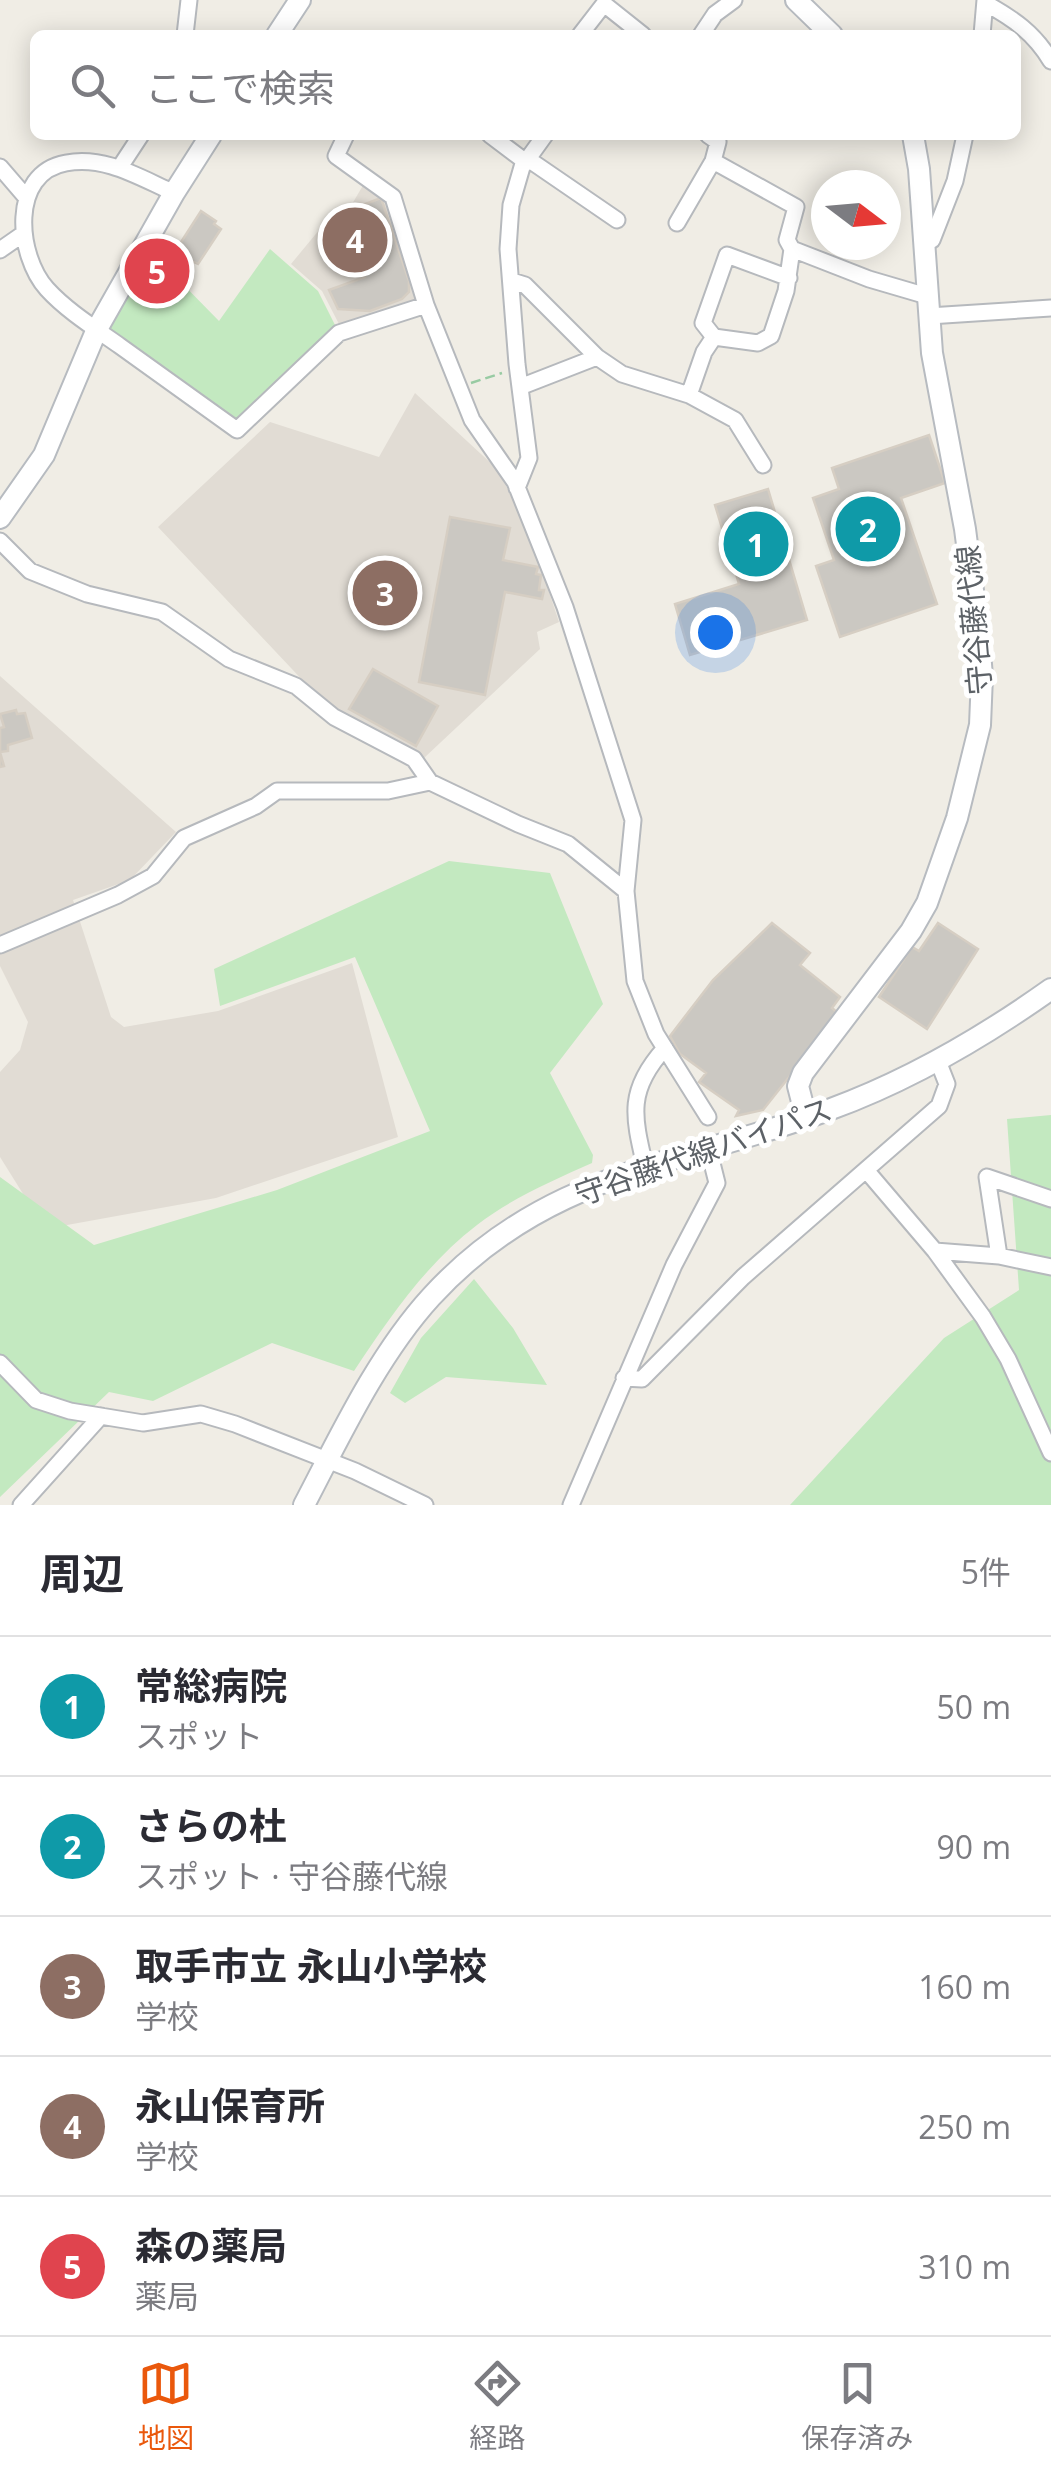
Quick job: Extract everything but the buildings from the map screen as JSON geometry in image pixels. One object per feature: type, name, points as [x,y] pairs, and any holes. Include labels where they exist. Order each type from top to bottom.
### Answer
[{"type":"main road","points":[[280,30],[300,0]]},
{"type":"main road","points":[[796,0],[827,30]]},
{"type":"main road","points":[[0,518],[44,455],[97,329],[208,140]]},
{"type":"main road","name":"守谷藤代線","points":[[806,1117],[798,1086],[803,1072],[911,931],[927,904],[957,818],[980,725],[982,676],[973,586],[928,306],[914,140]]},
{"type":"main road","name":"守谷藤代線バイパス","points":[[328,1460],[406,1327],[461,1268],[494,1240],[558,1200],[598,1182],[832,1109],[938,1062],[1051,989]]},
{"type":"main road","points":[[304,1505],[328,1460]]},
{"type":"street","points":[[186,30],[189,0]]},
{"type":"street","points":[[704,30],[715,14],[734,0]]},
{"type":"street","points":[[982,30],[985,2],[1015,19],[1038,40],[1051,62]]},
{"type":"street","points":[[584,30],[604,4],[637,30]]},
{"type":"street","points":[[120,167],[138,140]]},
{"type":"street","points":[[344,140],[336,156],[392,196],[426,304],[472,420],[517,488],[565,607],[634,820],[626,891],[635,980],[665,1048],[708,1117]]},
{"type":"street","points":[[497,140],[617,220]]},
{"type":"street","points":[[517,488],[529,458],[508,249],[511,205],[527,161],[542,140]]},
{"type":"street","points":[[677,222],[712,161],[718,142],[715,140]]},
{"type":"street","points":[[923,244],[932,240],[955,180],[964,140]]},
{"type":"street","points":[[712,161],[796,207],[786,240],[792,249],[928,306],[1051,308]]},
{"type":"street","points":[[168,190],[120,167],[62,163],[25,196],[23,234],[46,288],[237,430],[339,333],[426,304]]},
{"type":"street","points":[[0,167],[25,196]]},
{"type":"street","points":[[0,250],[23,234]]},
{"type":"street","points":[[789,278],[727,255],[703,323],[714,337],[758,342],[771,336],[789,278],[792,249]]},
{"type":"street","points":[[512,281],[525,285],[596,357],[622,374],[690,395],[735,420],[763,465]]},
{"type":"street","points":[[690,395],[704,352],[714,337]]},
{"type":"street","points":[[520,387],[596,357]]},
{"type":"street","points":[[0,542],[30,571],[87,594],[162,612],[230,660],[296,686],[334,717],[414,759],[430,782],[568,844],[626,891]]},
{"type":"street","points":[[0,944],[153,876],[184,838],[256,806],[277,791],[388,791],[430,782]]},
{"type":"street","points":[[645,1166],[634,1110],[644,1076],[665,1048]]},
{"type":"street","points":[[624,1378],[642,1380],[743,1276],[940,1106],[946,1084],[938,1062]]},
{"type":"street","points":[[571,1505],[674,1265],[717,1183],[708,1147]]},
{"type":"street","points":[[866,1170],[935,1251],[983,1317],[1008,1360],[1051,1453]]},
{"type":"street","points":[[998,1256],[987,1177],[1051,1199]]},
{"type":"street","points":[[935,1251],[998,1256],[1051,1267]]},
{"type":"street","points":[[0,1364],[36,1400],[70,1411],[143,1422],[201,1414],[328,1460],[425,1505]]},
{"type":"street","points":[[21,1505],[101,1416]]},
{"type":"path","points":[[459,388],[517,367]]},
{"type":"shaded area","points":[[365,182],[387,199],[416,299],[340,326],[322,291],[291,264],[334,212],[345,216]]},
{"type":"shaded area","points":[[415,393],[494,466],[523,514],[559,622],[537,632],[540,649],[424,758],[324,703],[158,527],[270,422],[379,457]]},
{"type":"shaded area","points":[[0,676],[176,832],[130,880],[73,900],[111,1017],[124,1027],[218,1011],[352,963],[398,1137],[216,1198],[45,1229],[0,1157],[0,1072],[20,1050],[28,1022],[0,966]]},
{"type":"green space","points":[[270,249],[318,291],[339,333],[237,430],[97,329],[126,278],[152,293],[168,269],[219,321]]},
{"type":"green space","points":[[449,861],[550,873],[603,1004],[550,1073],[593,1155],[592,1163],[518,1198],[459,1240],[409,1293],[354,1371],[272,1343],[153,1401],[109,1392],[0,1497],[0,1177],[94,1245],[277,1190],[430,1131],[355,957],[220,1006],[214,969]]},
{"type":"green space","points":[[1051,1115],[1051,1505],[790,1505],[944,1338],[1019,1290],[1007,1119]]},
{"type":"green space","points":[[474,1279],[513,1328],[547,1385],[446,1377],[405,1403],[390,1393],[421,1338]]},
{"type":"place","name":"永山保育所","points":[[355,240]]},
{"type":"place","name":"森の薬局","points":[[157,271]]},
{"type":"place","name":"さらの杜","points":[[868,529]]},
{"type":"place","name":"常総病院","points":[[756,544]]},
{"type":"place","name":"取手市立 永山小学校","points":[[385,593]]}]
